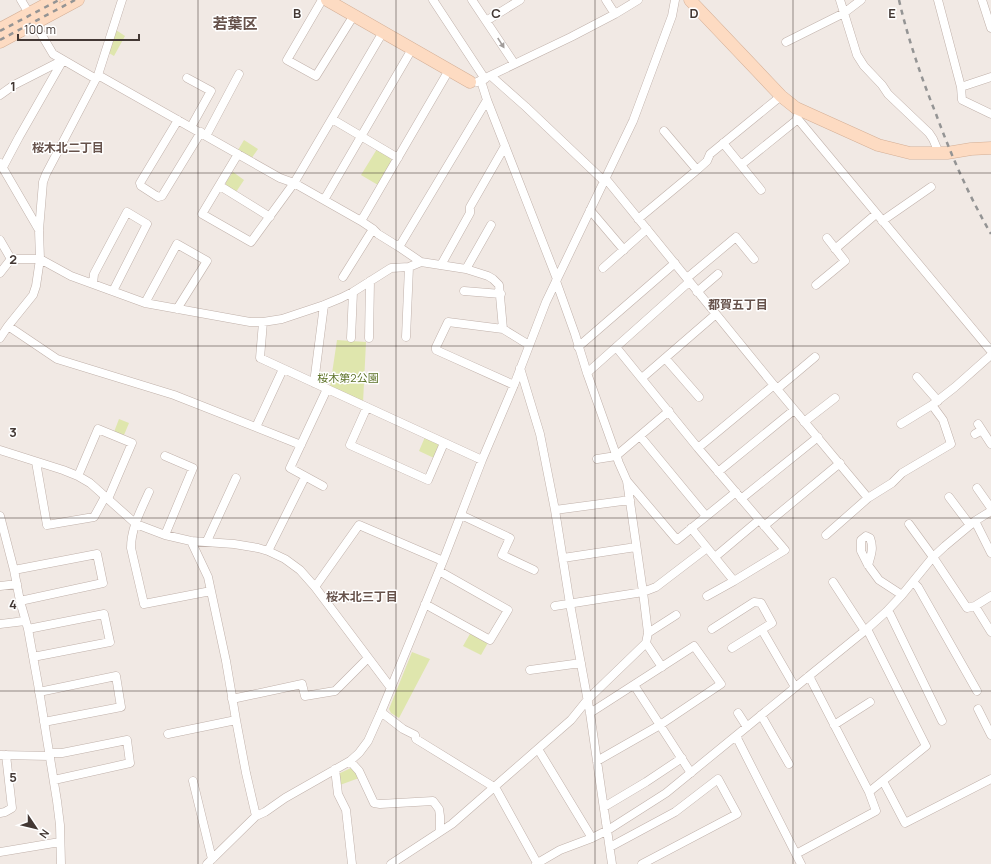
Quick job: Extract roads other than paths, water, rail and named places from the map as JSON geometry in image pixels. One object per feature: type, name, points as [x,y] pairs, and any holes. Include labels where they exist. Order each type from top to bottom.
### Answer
[{"type":"street","points":[[21,0],[53,54],[63,60],[204,134],[280,178],[294,183],[361,221],[421,262],[466,269],[493,278],[499,285],[501,294],[503,329]]},
{"type":"street","points":[[0,42],[54,0]]},
{"type":"street","points":[[0,29],[78,0]]},
{"type":"street","points":[[0,338],[33,295],[36,286],[40,259],[43,182],[97,77],[122,0]]},
{"type":"street","points":[[322,0],[287,60],[316,76],[354,15]]},
{"type":"street","points":[[327,0],[449,70],[482,79],[537,117],[605,180],[868,498]]},
{"type":"street","points":[[433,0],[482,79],[487,100],[556,280],[616,456],[627,480],[677,540],[706,516],[738,496],[818,437]]},
{"type":"street","points":[[472,0],[514,64]]},
{"type":"street","points":[[486,21],[520,0]]},
{"type":"street","points":[[606,0],[615,14]]},
{"type":"street","points":[[482,79],[615,14],[638,0]]},
{"type":"street","points":[[209,862],[256,816],[350,761],[359,753],[368,741],[439,571],[546,302],[633,121],[672,16],[675,0]]},
{"type":"street","points":[[690,0],[781,96],[796,108],[799,114],[876,214],[991,351]]},
{"type":"street","points":[[840,0],[857,55],[864,66],[882,85],[888,94],[929,133],[939,153]]},
{"type":"street","points":[[786,42],[844,13],[861,0]]},
{"type":"street","points":[[938,0],[961,87],[962,100],[991,114]]},
{"type":"street","points":[[982,0],[991,28]]},
{"type":"street","points":[[238,154],[202,214],[251,242],[294,183],[382,32]]},
{"type":"street","points":[[324,200],[412,49]]},
{"type":"street","points":[[0,95],[14,85],[63,60]]},
{"type":"street","points":[[40,230],[1,165],[63,60]]},
{"type":"street","points":[[361,221],[449,70]]},
{"type":"street","points":[[178,120],[140,183],[141,186],[158,197],[162,196],[204,134],[239,74]]},
{"type":"street","points":[[961,87],[991,77]]},
{"type":"street","points":[[187,78],[211,91],[191,127]]},
{"type":"street","points":[[638,219],[708,161],[710,154],[781,96]]},
{"type":"street","points":[[399,247],[487,100]]},
{"type":"street","points":[[799,114],[878,145],[910,153],[939,153],[991,148]]},
{"type":"street","points":[[741,165],[799,114]]},
{"type":"street","points":[[332,119],[398,158]]},
{"type":"street","points":[[664,132],[697,170]]},
{"type":"street","points":[[723,144],[761,190]]},
{"type":"street","points":[[441,265],[470,213],[470,207],[505,146]]},
{"type":"street","points":[[220,186],[270,216]]},
{"type":"street","points":[[882,221],[931,187]]},
{"type":"street","points":[[590,210],[624,250]]},
{"type":"street","points":[[93,284],[94,274],[127,212],[147,224],[113,291]]},
{"type":"street","points":[[835,249],[876,214]]},
{"type":"street","points":[[466,269],[491,225]]},
{"type":"street","points":[[343,277],[373,229]]},
{"type":"street","points":[[603,268],[647,229]]},
{"type":"street","points":[[587,373],[736,237],[753,254]]},
{"type":"street","points":[[816,285],[845,261],[827,238]]},
{"type":"street","points":[[0,240],[11,259]]},
{"type":"street","points":[[145,303],[177,244],[207,261],[177,309]]},
{"type":"street","points":[[11,259],[40,259],[71,276],[145,303],[250,322],[263,322],[282,319],[324,305],[353,292],[391,268],[409,267],[421,262]]},
{"type":"street","points":[[0,273],[11,259]]},
{"type":"street","points":[[578,347],[675,264]]},
{"type":"street","points":[[406,337],[409,267]]},
{"type":"street","points":[[697,292],[718,274]]},
{"type":"street","points":[[369,338],[370,281]]},
{"type":"street","points":[[464,291],[501,294]]},
{"type":"street","points":[[351,338],[353,292]]},
{"type":"street","points":[[314,383],[324,305]]},
{"type":"street","points":[[642,378],[716,314]]},
{"type":"street","points":[[263,322],[260,358],[482,460]]},
{"type":"street","points":[[514,385],[436,350],[436,347],[448,322],[503,329],[529,345]]},
{"type":"street","points":[[8,326],[57,359],[174,395],[301,445]]},
{"type":"street","points":[[616,347],[698,448],[785,550],[734,582],[707,596]]},
{"type":"street","points":[[902,424],[935,403],[991,355]]},
{"type":"street","points":[[698,448],[775,387],[816,357]]},
{"type":"street","points":[[665,358],[699,397]]},
{"type":"street","points":[[520,368],[540,434],[588,699],[612,864]]},
{"type":"street","points":[[256,427],[283,369]]},
{"type":"street","points":[[826,535],[868,498],[892,483],[902,473],[951,444],[944,420],[935,403],[917,377]]},
{"type":"street","points":[[323,486],[290,468],[328,389]]},
{"type":"street","points":[[804,422],[835,398]]},
{"type":"street","points":[[367,407],[350,445],[428,480],[444,443]]},
{"type":"street","points":[[718,472],[794,410]]},
{"type":"street","points":[[597,459],[616,456],[669,411]]},
{"type":"street","points":[[36,462],[46,525],[94,516],[106,498],[132,443],[98,429],[78,476]]},
{"type":"street","points":[[978,429],[991,444]]},
{"type":"street","points":[[640,436],[706,516]]},
{"type":"street","points":[[0,450],[78,476],[90,484],[136,524],[165,534],[191,540],[247,546],[268,551],[285,559],[300,570],[315,587],[391,688]]},
{"type":"street","points":[[165,456],[193,468],[165,534]]},
{"type":"street","points":[[715,557],[840,463]]},
{"type":"street","points":[[268,551],[305,477]]},
{"type":"street","points":[[207,541],[236,478]]},
{"type":"street","points":[[391,864],[452,824],[571,720],[588,699],[646,643],[648,633],[627,480]]},
{"type":"street","points":[[381,712],[403,729],[415,735],[416,738],[494,787],[536,864],[560,850],[592,838],[608,830],[666,793],[866,630],[902,595],[933,557],[972,523],[991,509],[977,488]]},
{"type":"street","points":[[149,492],[136,520],[131,540],[131,548],[144,604],[211,591]]},
{"type":"street","points":[[949,497],[972,523],[991,554]]},
{"type":"street","points":[[554,510],[630,500]]},
{"type":"street","points":[[461,515],[510,538],[502,555],[534,570]]},
{"type":"street","points":[[0,516],[4,548],[14,570],[33,657],[57,801],[60,825],[61,864]]},
{"type":"street","points":[[909,524],[968,608],[991,596]]},
{"type":"street","points":[[315,587],[359,525],[443,561]]},
{"type":"street","points":[[691,528],[734,582]]},
{"type":"street","points":[[191,540],[208,577],[256,816]]},
{"type":"street","points":[[563,558],[636,547]]},
{"type":"street","points":[[555,606],[643,592],[656,587],[707,548]]},
{"type":"street","points":[[14,570],[97,554],[103,583],[20,601]]},
{"type":"street","points":[[868,565],[879,580],[902,595]]},
{"type":"street","points":[[425,604],[490,640],[508,610],[439,571]]},
{"type":"street","points":[[833,582],[866,630],[926,746],[869,792]]},
{"type":"street","points":[[912,582],[918,587],[977,691]]},
{"type":"street","points":[[0,586],[17,584]]},
{"type":"street","points":[[712,630],[754,602],[761,603],[772,623],[732,648]]},
{"type":"street","points":[[974,606],[991,632]]},
{"type":"street","points":[[887,611],[890,614],[942,721]]},
{"type":"street","points":[[0,624],[26,625],[104,614],[110,642],[33,657]]},
{"type":"street","points":[[648,633],[676,615]]},
{"type":"street","points":[[762,630],[795,687]]},
{"type":"street","points":[[646,643],[662,667]]},
{"type":"street","points":[[590,713],[694,646],[721,684],[660,724],[597,761]]},
{"type":"street","points":[[232,699],[302,684],[305,696],[335,691],[368,658]]},
{"type":"street","points":[[530,670],[581,663]]},
{"type":"street","points":[[38,692],[116,676],[121,707],[44,722]]},
{"type":"street","points":[[796,854],[876,812],[869,792],[809,676]]},
{"type":"street","points":[[634,685],[692,773]]},
{"type":"street","points":[[834,724],[870,702]]},
{"type":"street","points":[[978,709],[991,735]]},
{"type":"street","points":[[738,713],[747,727]]},
{"type":"street","points":[[761,715],[789,764]]},
{"type":"street","points":[[168,734],[236,720]]},
{"type":"street","points":[[736,736],[801,864]]},
{"type":"street","points":[[0,813],[12,808],[3,755],[50,755],[127,740],[130,763],[54,780]]},
{"type":"street","points":[[538,749],[592,838]]},
{"type":"street","points":[[604,807],[682,758]]},
{"type":"street","points":[[350,761],[359,771],[374,803],[380,804],[433,801],[439,809],[440,831]]},
{"type":"street","points":[[335,769],[338,794],[346,810],[352,864]]},
{"type":"street","points":[[610,847],[675,812],[718,779],[737,814],[642,864]]},
{"type":"street","points":[[883,781],[905,823],[991,779]]},
{"type":"street","points":[[192,781],[209,862]]},
{"type":"street","points":[[0,852],[60,842]]},
{"type":"street","points":[[403,856],[407,864]]},
{"type":"railway","points":[[0,31],[59,0]]},
{"type":"railway","points":[[0,40],[75,0]]},
{"type":"railway","points":[[899,0],[915,58],[954,160],[991,234]]},
{"type":"district","name":"若葉区","points":[[235,24]]},
{"type":"district","name":"桜木北二丁目","points":[[68,148]]},
{"type":"district","name":"都賀五丁目","points":[[738,305]]},
{"type":"district","name":"桜木北三丁目","points":[[362,597]]},
{"type":"park label","name":"桜木第2公園","points":[[348,378]]}]
